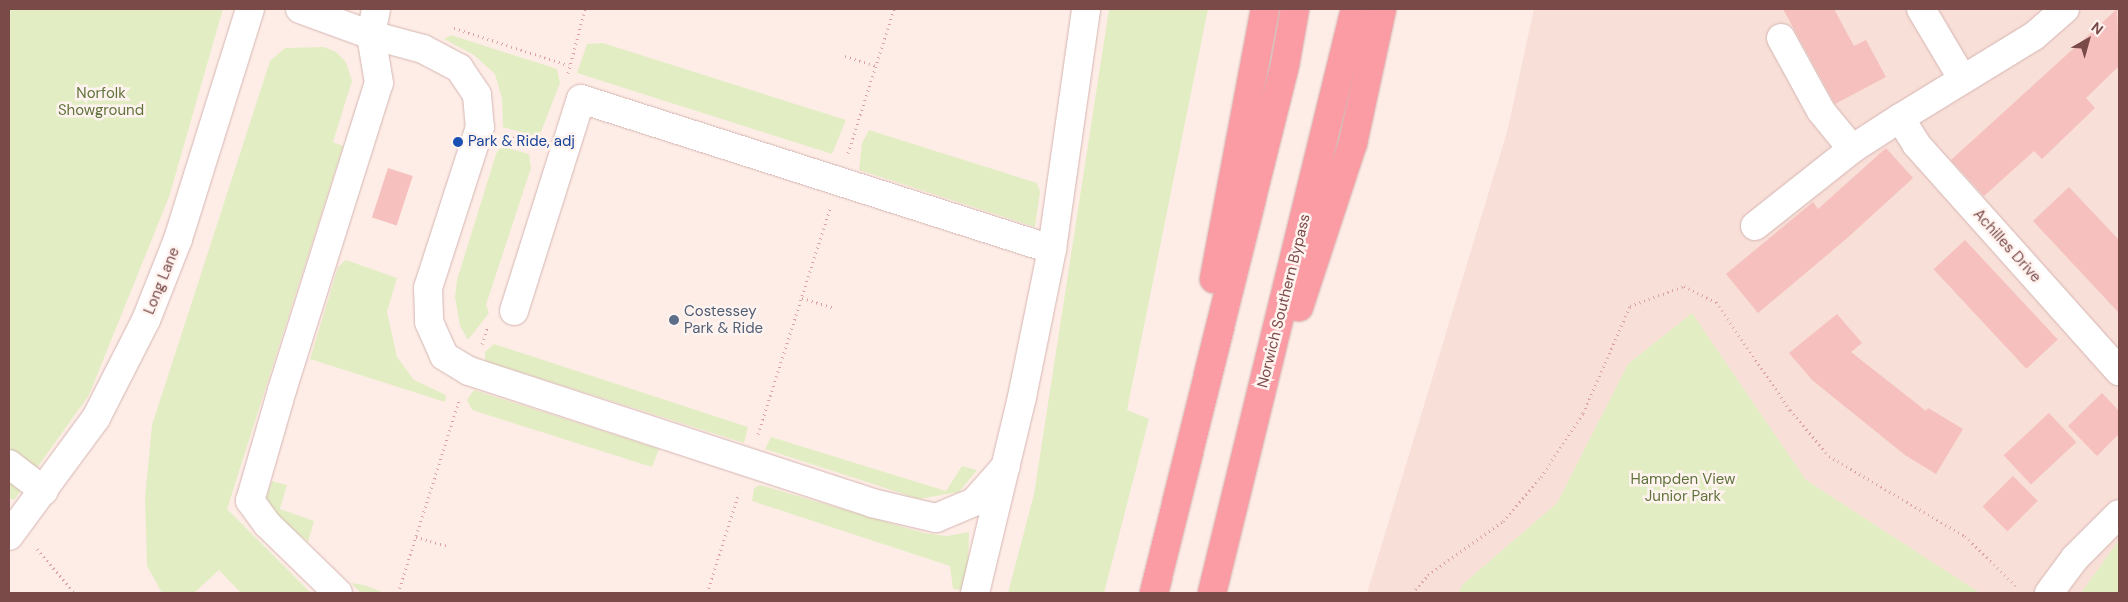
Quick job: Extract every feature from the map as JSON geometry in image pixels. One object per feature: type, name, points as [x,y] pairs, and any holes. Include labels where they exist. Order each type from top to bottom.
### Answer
[{"type":"highway","points":[[1161,563],[1264,9]]},
{"type":"highway","points":[[1154,593],[1285,64],[1295,9]]},
{"type":"highway","name":"Norwich Southern Bypass","points":[[1212,593],[1355,9]]},
{"type":"highway","points":[[1232,510],[1353,143],[1382,9]]},
{"type":"street","name":"Long Lane","points":[[13,531],[96,418],[146,320],[178,239],[250,9]]},
{"type":"street","points":[[300,9],[374,22],[459,68],[477,94],[480,127],[428,288],[429,322],[444,356],[469,371],[872,503],[936,518],[974,502],[1006,466]]},
{"type":"street","points":[[976,593],[1006,466],[1052,249],[1086,9]]},
{"type":"street","points":[[1921,9],[1962,78]]},
{"type":"street","points":[[1755,226],[1852,149],[1962,78],[2034,36],[2065,9]]},
{"type":"street","points":[[338,593],[267,524],[250,501],[282,390],[379,83],[374,22]]},
{"type":"street","points":[[1781,38],[1821,111],[1852,149]]},
{"type":"street","points":[[514,311],[582,99],[1052,249]]},
{"type":"street","name":"Achilles Drive","points":[[1900,118],[1916,144],[2119,371]]},
{"type":"street","points":[[9,464],[44,491]]},
{"type":"street","points":[[2048,593],[2075,558],[2119,514]]},
{"type":"path","points":[[707,593],[894,9]]},
{"type":"path","points":[[450,27],[568,65]]},
{"type":"path","points":[[844,56],[876,66]]},
{"type":"path","points":[[1412,593],[1428,575],[1503,521],[1541,477],[1583,413],[1630,306],[1684,286],[1716,302],[1790,410],[1829,456],[1965,536],[2024,593]]},
{"type":"path","points":[[802,298],[834,308]]},
{"type":"path","points":[[13,531],[75,593]]},
{"type":"path","points":[[416,537],[450,547]]},
{"type":"shaded area","points":[[1534,9],[2119,9],[2119,593],[1367,593],[1507,132]]},
{"type":"green space","name":"Norfolk Showground","points":[[9,9],[223,9],[169,197],[89,395],[14,500],[9,498]]},
{"type":"green space","points":[[1109,9],[1208,9],[1127,410],[1149,419],[1104,593],[1008,593],[1034,494]]},
{"type":"green space","points":[[451,35],[557,69],[560,83],[539,137],[503,127],[502,99],[495,74],[474,55],[444,39]]},
{"type":"green space","points":[[603,43],[846,120],[832,154],[577,73],[587,44]]},
{"type":"green space","points":[[324,47],[336,52],[346,62],[352,81],[333,142],[343,146],[227,509],[311,593],[241,593],[219,570],[194,593],[162,593],[147,566],[145,498],[152,425],[270,61],[285,48]]},
{"type":"green space","points":[[869,130],[1037,183],[1040,192],[1035,227],[859,170],[862,143]]},
{"type":"green space","points":[[501,146],[529,154],[531,168],[486,305],[489,313],[468,340],[460,326],[455,297],[457,280],[496,154]]},
{"type":"green space","points":[[346,260],[397,278],[387,312],[397,357],[414,380],[446,395],[445,402],[310,359],[338,267]]},
{"type":"green space","name":"Hampden View Junior Park","points":[[1692,313],[1806,480],[1980,593],[1458,593],[1463,584],[1557,503],[1628,364]]},
{"type":"green space","points":[[494,344],[748,427],[744,443],[485,361],[485,352]]},
{"type":"green space","points":[[474,390],[659,449],[652,467],[472,410],[467,400]]},
{"type":"green space","points":[[771,437],[946,491],[962,466],[977,470],[959,492],[919,499],[765,449]]},
{"type":"green space","points":[[272,481],[287,485],[280,509],[314,521],[308,542],[272,511],[266,498]]},
{"type":"green space","points":[[760,485],[924,533],[947,536],[969,532],[968,573],[961,590],[953,589],[950,566],[752,501],[754,488]]},
{"type":"green space","points":[[2118,541],[2119,593],[2081,593]]},
{"type":"green space","points":[[351,583],[364,585],[385,593],[361,593]]},
{"type":"building","points":[[1783,9],[1834,9],[1854,46],[1866,40],[1886,77],[1835,104]]},
{"type":"building","points":[[2117,9],[2119,66],[2086,98],[2095,108],[2042,159],[2034,151],[1984,196],[1951,160]]},
{"type":"building","points":[[1886,148],[1913,178],[1845,240],[1758,313],[1726,274],[1813,202],[1818,209]]},
{"type":"building","points":[[388,168],[413,176],[397,225],[372,217]]},
{"type":"building","points":[[2069,187],[2119,240],[2119,313],[2033,221]]},
{"type":"building","points":[[1965,240],[2058,339],[2026,369],[1934,269]]},
{"type":"building","points":[[1837,314],[1862,343],[1851,352],[1926,411],[1928,408],[1963,429],[1936,474],[1905,455],[1812,380],[1789,353]]},
{"type":"building","points":[[2102,393],[2119,411],[2119,434],[2097,456],[2068,426]]},
{"type":"building","points":[[2049,413],[2076,442],[2031,485],[2004,455]]},
{"type":"building","points":[[2013,476],[2038,501],[2007,531],[1983,506]]},
{"type":"place","name":"Park & Ride, adj","points":[[458,142]]},
{"type":"place","name":"Costessey Park & Ride","points":[[674,320]]}]
